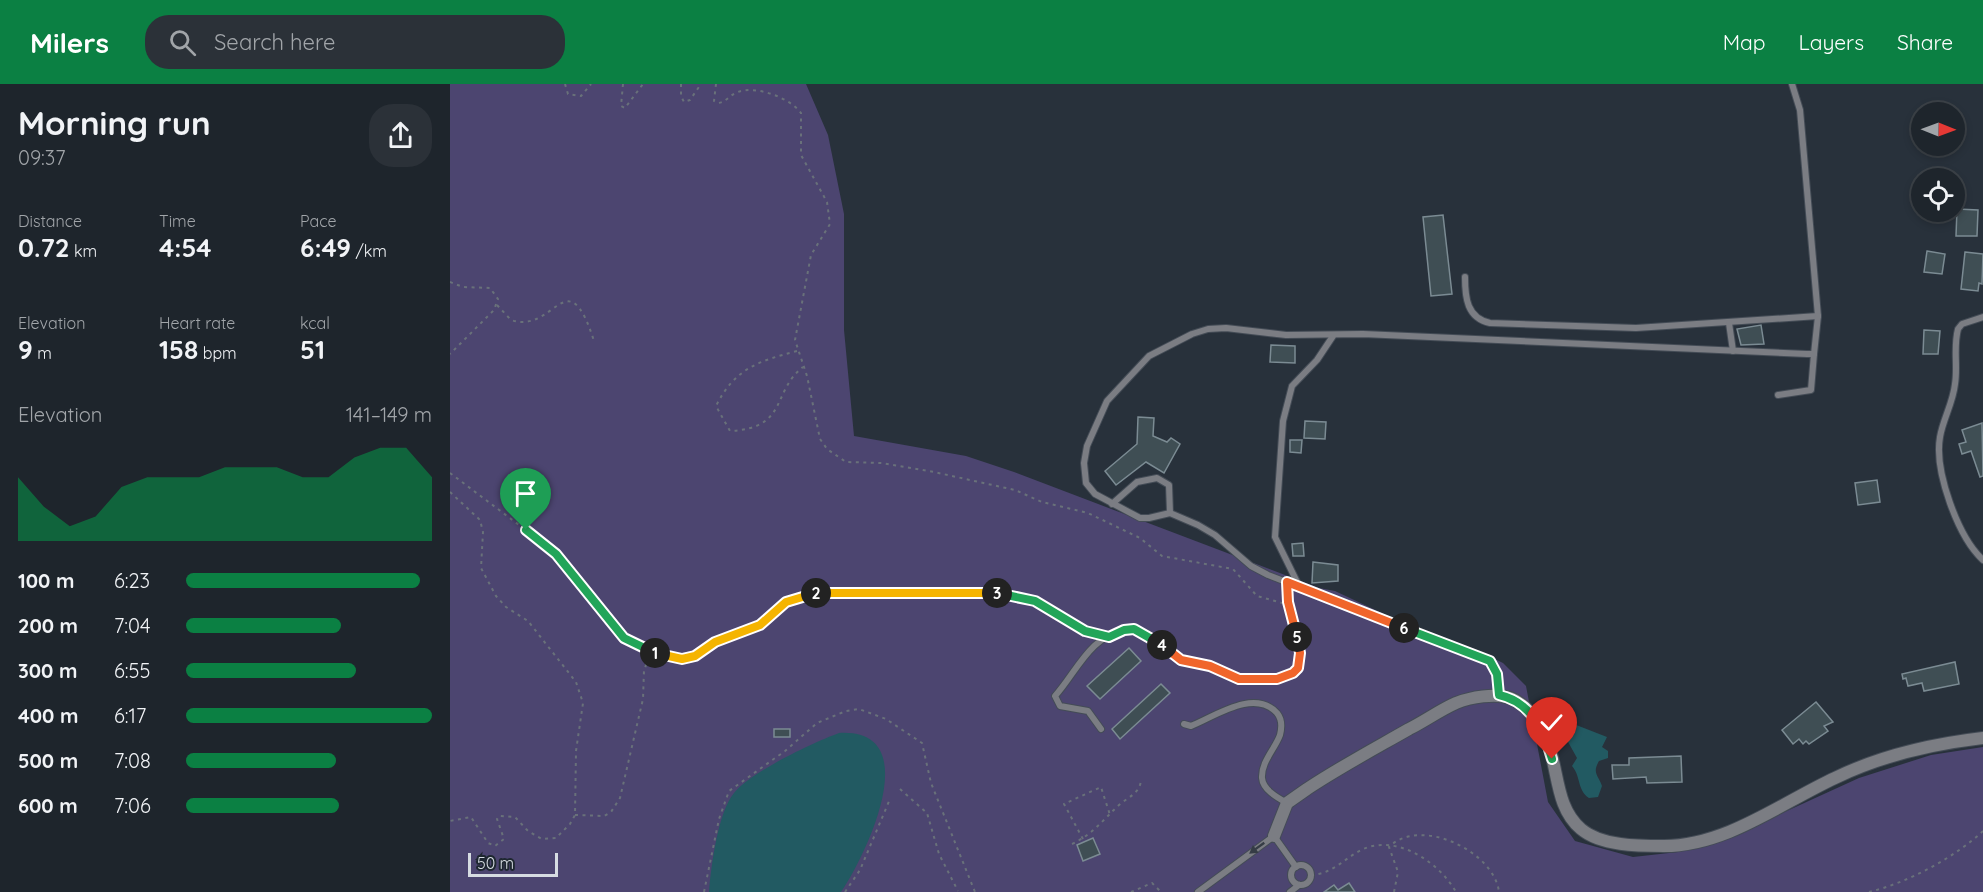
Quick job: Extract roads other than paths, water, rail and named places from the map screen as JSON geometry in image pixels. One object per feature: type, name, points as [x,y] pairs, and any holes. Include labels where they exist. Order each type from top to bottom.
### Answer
[{"type":"street","points":[[1274,836],[1276,826],[1287,803],[1330,774],[1457,703],[1499,695],[1520,703],[1536,720],[1548,743],[1562,800],[1574,821],[1594,837],[1621,844],[1666,847],[1716,837],[1754,821],[1788,801],[1866,764],[1943,743],[1983,738]]},
{"type":"lane","points":[[1778,394],[1811,390],[1818,316],[1800,110],[1792,84]]},
{"type":"lane","points":[[1465,277],[1467,306],[1473,314],[1490,323],[1618,328],[1818,316]]},
{"type":"lane","points":[[1983,316],[1962,324],[1958,329],[1955,340],[1954,396],[1939,440],[1942,465],[1957,521],[1969,545],[1983,560]]},
{"type":"lane","points":[[1729,322],[1733,351]]},
{"type":"lane","points":[[1499,695],[1497,674],[1490,661],[1300,588],[1251,566],[1198,525],[1170,513],[1140,518],[1095,494],[1086,483],[1084,464],[1087,446],[1107,401],[1149,356],[1164,346],[1208,329],[1333,336],[1363,334],[1815,354]]},
{"type":"lane","points":[[1300,588],[1275,537],[1284,421],[1292,386],[1317,360],[1333,336]]},
{"type":"lane","points":[[1112,504],[1137,482],[1157,478],[1169,485],[1170,513]]},
{"type":"lane","points":[[1101,729],[1088,711],[1060,706],[1055,696],[1082,657],[1109,637],[1124,630],[1134,629],[1190,663],[1210,666],[1239,679],[1277,679],[1293,673],[1300,665],[1300,653],[1288,602],[1287,582]]},
{"type":"lane","points":[[1184,724],[1191,726],[1239,705],[1256,704],[1275,711],[1281,721],[1280,734],[1266,761],[1262,778],[1266,788],[1287,803]]},
{"type":"lane","points":[[1198,892],[1274,836],[1296,867]]},
{"type":"lane","points":[[1290,892],[1299,885],[1308,883],[1311,875],[1307,867],[1296,867]]},
{"type":"lane","points":[[1296,867],[1291,877],[1299,885]]},
{"type":"water","points":[[1566,721],[1607,737],[1602,747],[1608,751],[1608,758],[1599,761],[1596,768],[1596,774],[1602,786],[1598,797],[1589,798],[1585,795],[1572,766],[1577,758],[1567,740]]},
{"type":"water","points":[[839,733],[866,737],[880,751],[885,772],[882,798],[874,825],[863,852],[841,892],[709,892],[720,826],[728,802],[734,793],[768,767]]}]
